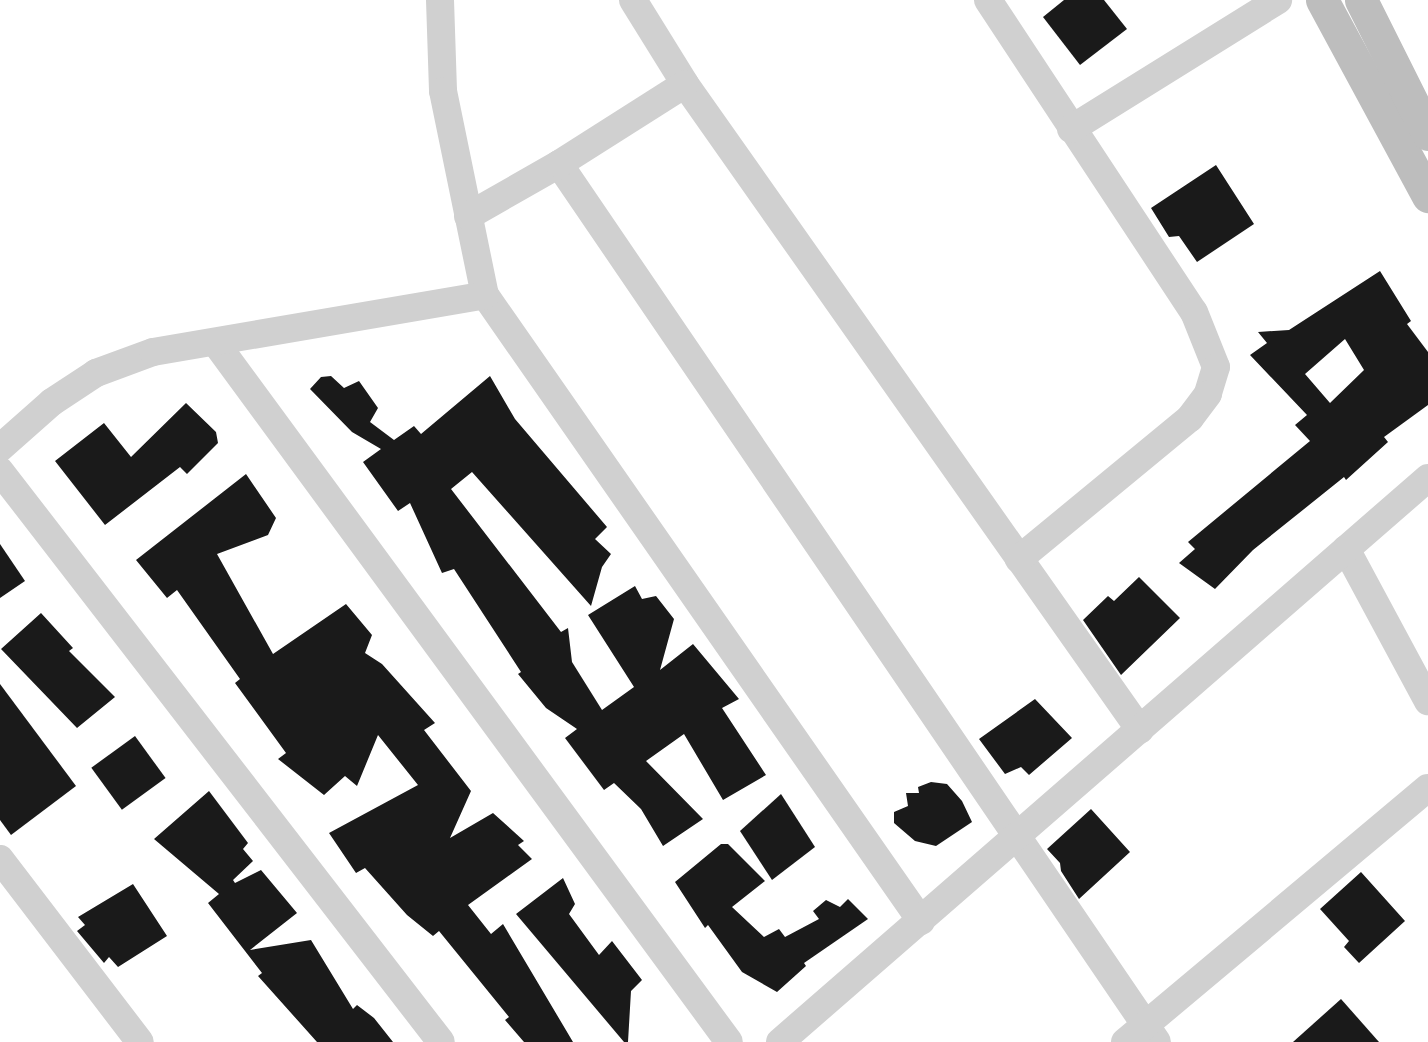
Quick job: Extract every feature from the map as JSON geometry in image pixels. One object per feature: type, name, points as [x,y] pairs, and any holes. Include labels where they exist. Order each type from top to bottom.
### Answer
[{"type":"street","points":[[440,0],[443,91],[485,295],[921,921]]},
{"type":"street","points":[[633,0],[685,84],[1140,730]]},
{"type":"street","points":[[988,0],[1071,129],[1194,312],[1216,367],[1209,394],[1190,418],[1019,559]]},
{"type":"street","points":[[1071,129],[1278,0]]},
{"type":"street","points":[[1322,0],[1428,196]]},
{"type":"street","points":[[1360,0],[1428,134]]},
{"type":"street","points":[[468,216],[559,164],[685,84]]},
{"type":"street","points":[[559,164],[1015,835],[1142,1037],[1428,788]]},
{"type":"street","points":[[0,448],[52,402],[96,373],[153,352],[485,295]]},
{"type":"street","points":[[215,342],[729,1042]]},
{"type":"street","points":[[0,471],[441,1042]]},
{"type":"street","points":[[780,1042],[921,921],[1015,835],[1140,730],[1428,478]]},
{"type":"street","points":[[1346,549],[1428,701]]},
{"type":"street","points":[[0,859],[140,1042]]},
{"type":"building","points":[[1064,0],[1104,0],[1127,29],[1080,65],[1043,17]]},
{"type":"building","points":[[1216,165],[1254,224],[1197,262],[1179,236],[1169,237],[1151,208]]},
{"type":"building","points":[[1380,271],[1411,321],[1407,324],[1428,352],[1428,405],[1384,437],[1388,442],[1346,480],[1344,477],[1253,550],[1215,589],[1179,563],[1195,549],[1188,542],[1310,441],[1295,425],[1307,415],[1250,355],[1267,343],[1258,332],[1289,330]],"holes":[[[1345,339],[1364,370],[1330,403],[1305,374]]]},
{"type":"building","points":[[331,376],[344,388],[359,381],[378,408],[370,422],[394,440],[414,426],[421,434],[490,376],[515,419],[607,527],[595,539],[611,554],[602,567],[591,606],[472,472],[451,489],[561,632],[568,628],[572,662],[602,710],[634,687],[588,615],[635,586],[642,599],[656,596],[674,619],[660,670],[693,644],[739,699],[722,708],[766,775],[723,800],[684,734],[646,761],[703,819],[663,846],[641,809],[614,783],[604,790],[565,738],[577,729],[546,708],[518,674],[521,672],[454,569],[442,573],[410,503],[398,511],[363,462],[381,449],[352,432],[310,389],[321,377]]},
{"type":"building","points":[[186,403],[216,432],[218,443],[187,474],[180,467],[105,525],[55,461],[104,423],[131,457]]},
{"type":"building","points":[[246,474],[276,518],[268,535],[217,554],[273,654],[346,604],[372,635],[365,653],[382,664],[435,723],[424,730],[471,791],[450,838],[493,813],[524,841],[518,845],[532,859],[468,905],[491,934],[503,924],[573,1042],[524,1042],[505,1020],[509,1017],[439,931],[433,936],[407,915],[365,868],[356,873],[329,833],[418,785],[378,735],[357,786],[345,776],[324,795],[278,759],[286,753],[235,683],[240,679],[177,590],[167,598],[136,560]]},
{"type":"building","points":[[0,544],[25,581],[0,598]]},
{"type":"building","points":[[1139,577],[1180,618],[1121,675],[1083,620],[1108,596],[1114,601]]},
{"type":"building","points":[[41,613],[73,648],[69,651],[115,697],[77,728],[1,649]]},
{"type":"building","points":[[0,684],[76,786],[11,835],[0,820]]},
{"type":"building","points":[[1035,699],[1072,738],[1029,775],[1021,767],[1005,774],[979,739]]},
{"type":"building","points":[[135,736],[166,778],[122,810],[91,768]]},
{"type":"building","points":[[931,782],[947,784],[962,801],[972,822],[936,846],[915,841],[894,823],[894,812],[908,806],[906,793],[919,793],[918,787]]},
{"type":"building","points":[[209,791],[248,843],[243,849],[253,861],[233,880],[235,883],[261,870],[297,913],[250,950],[311,940],[353,1009],[357,1005],[374,1018],[393,1042],[317,1042],[258,976],[262,973],[208,903],[219,894],[154,839]]},
{"type":"building","points":[[781,794],[815,847],[772,880],[740,831]]},
{"type":"building","points":[[1091,809],[1130,852],[1079,899],[1061,871],[1060,863],[1047,849]]},
{"type":"building","points":[[721,844],[728,844],[765,881],[732,907],[764,937],[779,929],[785,937],[819,919],[813,911],[826,900],[840,907],[848,899],[868,919],[804,963],[806,966],[777,992],[742,972],[708,925],[705,928],[675,882]]},
{"type":"building","points":[[1361,872],[1405,921],[1359,963],[1344,947],[1349,941],[1320,909]]},
{"type":"building","points":[[563,878],[575,904],[569,914],[599,955],[612,941],[642,980],[631,991],[628,1042],[624,1042],[516,914]]},
{"type":"building","points":[[133,884],[167,936],[118,967],[109,957],[104,963],[77,931],[85,925],[78,917]]},
{"type":"building","points":[[1341,999],[1379,1042],[1293,1042]]}]
